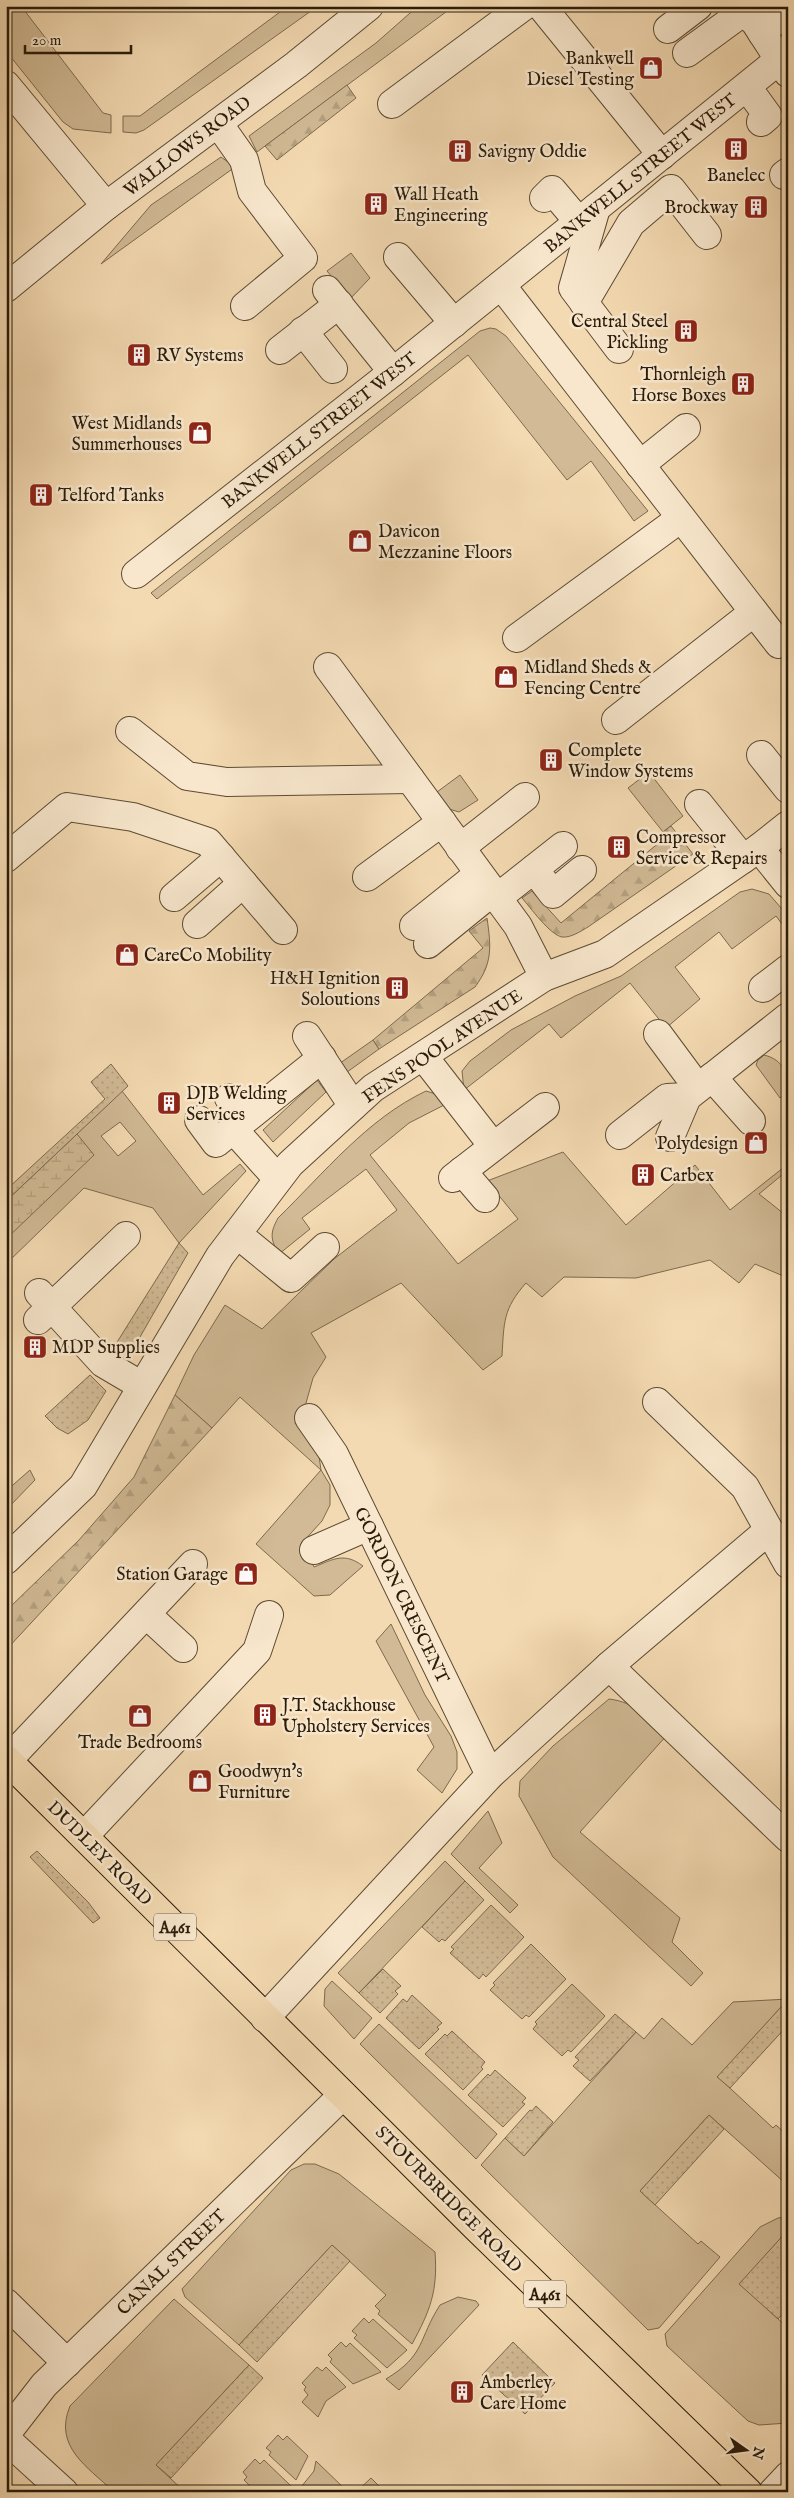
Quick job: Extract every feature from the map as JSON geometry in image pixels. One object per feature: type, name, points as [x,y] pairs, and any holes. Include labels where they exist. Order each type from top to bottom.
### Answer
[{"type":"main road","name":"DUDLEY ROAD","points":[[7,1760],[343,2095]]},
{"type":"main road","name":"STOURBRIDGE ROAD","points":[[343,2095],[748,2492]]},
{"type":"street","name":"WALLOWS ROAD","points":[[6,288],[106,206],[296,65],[369,6]]},
{"type":"street","points":[[392,104],[524,6]]},
{"type":"street","points":[[541,6],[662,155]]},
{"type":"street","points":[[668,29],[698,6]]},
{"type":"street","points":[[688,53],[740,9],[755,22],[784,67]]},
{"type":"street","points":[[762,33],[788,9]]},
{"type":"street","name":"BANKWELL STREET WEST","points":[[136,574],[393,372],[747,87],[784,67]]},
{"type":"street","points":[[6,85],[106,206]]},
{"type":"street","points":[[747,87],[768,116],[762,122]]},
{"type":"street","points":[[218,123],[244,160],[252,191],[303,258],[244,306]]},
{"type":"street","points":[[584,304],[631,223],[671,189],[707,235]]},
{"type":"street","points":[[544,198],[552,190],[588,215],[572,288],[619,349]]},
{"type":"street","points":[[398,257],[454,323]]},
{"type":"street","points":[[501,285],[681,518],[741,585],[779,644],[788,636]]},
{"type":"street","points":[[280,350],[303,331],[333,297],[393,372]]},
{"type":"street","points":[[303,331],[333,369]]},
{"type":"street","points":[[640,465],[686,428]]},
{"type":"street","points":[[517,638],[681,518]]},
{"type":"street","points":[[616,720],[741,585]]},
{"type":"street","points":[[328,667],[518,926],[544,977]]},
{"type":"street","points":[[130,731],[187,776],[227,782],[410,779]]},
{"type":"street","points":[[761,755],[788,789]]},
{"type":"street","points":[[460,848],[525,797]]},
{"type":"street","points":[[698,804],[751,854],[788,884]]},
{"type":"street","points":[[7,857],[67,806],[133,817],[208,842],[283,930]]},
{"type":"street","points":[[367,877],[442,822]]},
{"type":"street","name":"FENS POOL AVENUE","points":[[6,1560],[83,1486],[220,1256],[290,1164],[373,1088],[544,977],[604,954],[751,854],[788,825]]},
{"type":"street","points":[[421,935],[490,888],[534,869],[563,846]]},
{"type":"street","points":[[174,897],[221,857]]},
{"type":"street","points":[[534,869],[553,894],[582,870]]},
{"type":"street","points":[[197,924],[243,883]]},
{"type":"street","points":[[763,988],[788,969]]},
{"type":"street","points":[[620,1135],[667,1098],[699,1087],[788,1017]]},
{"type":"street","points":[[658,1034],[699,1087],[751,1121]]},
{"type":"street","points":[[200,1120],[216,1143],[239,1124],[315,1047],[353,1106]]},
{"type":"street","points":[[423,1056],[494,1146]]},
{"type":"street","points":[[670,1137],[699,1087]]},
{"type":"street","points":[[229,1098],[239,1124],[278,1179]]},
{"type":"street","points":[[485,1198],[458,1174],[544,1107]]},
{"type":"street","points":[[237,1234],[291,1278],[325,1247]]},
{"type":"street","points":[[126,1236],[43,1307],[103,1363],[142,1386]]},
{"type":"street","points":[[657,1402],[745,1488],[788,1564]]},
{"type":"street","name":"GORDON CRESCENT","points":[[309,1418],[334,1454],[490,1775]]},
{"type":"street","points":[[314,1550],[369,1526]]},
{"type":"street","points":[[265,2018],[490,1775],[609,1666],[769,1530]]},
{"type":"street","points":[[7,1760],[147,1615],[193,1564]]},
{"type":"street","points":[[147,1615],[184,1648]]},
{"type":"street","points":[[84,1836],[257,1651],[269,1616]]},
{"type":"street","points":[[609,1666],[788,1838]]},
{"type":"street","name":"CANAL STREET","points":[[6,2434],[44,2384],[343,2095]]},
{"type":"street","points":[[6,2303],[67,2363]]},
{"type":"street","points":[[6,2439],[64,2492]]},
{"type":"street","points":[[773,2492],[788,2476]]},
{"type":"green space","points":[[6,6],[21,6],[103,113],[111,115],[111,133],[73,129],[63,122],[6,51]]},
{"type":"green space","points":[[288,6],[318,6],[144,130],[136,133],[123,132],[123,116],[140,116]]},
{"type":"green space","points":[[418,6],[454,6],[257,152],[249,136],[376,43]]},
{"type":"green space","points":[[347,85],[356,98],[277,160],[265,146]]},
{"type":"green space","points":[[221,157],[235,167],[101,264],[151,205]]},
{"type":"green space","points":[[351,253],[370,278],[350,299],[327,271]]},
{"type":"green space","points":[[490,328],[496,329],[506,336],[648,511],[634,521],[591,461],[567,480],[468,355],[157,599],[151,593],[480,331]]},
{"type":"green space","points":[[649,772],[683,816],[663,832],[628,788]]},
{"type":"green space","points":[[460,775],[478,800],[459,812],[449,809],[437,792]]},
{"type":"green space","points":[[671,826],[693,854],[576,934],[565,937],[557,935],[546,926],[522,898],[532,891],[561,923],[666,837],[663,832]]},
{"type":"green space","points":[[752,889],[769,894],[788,916],[788,932],[776,916],[732,949],[719,932],[675,967],[700,999],[666,1028],[630,983],[561,1038],[549,1024],[464,1090],[462,1071],[470,1061],[511,1030],[575,996],[621,976],[740,892]]},
{"type":"green space","points":[[487,918],[490,946],[488,962],[475,987],[379,1049],[373,1040],[483,948],[469,931]]},
{"type":"green space","points":[[373,1040],[379,1049],[343,1075],[336,1066]]},
{"type":"green space","points":[[764,1055],[776,1060],[786,1074],[788,1092],[780,1098],[756,1065],[758,1060]]},
{"type":"green space","points":[[111,1064],[128,1086],[6,1201],[6,1190],[105,1099],[91,1082]]},
{"type":"green space","points":[[317,1080],[326,1092],[273,1142],[263,1130]]},
{"type":"green space","points":[[122,1091],[203,1195],[240,1164],[246,1171],[179,1243],[153,1208],[84,1188],[6,1264],[6,1201]],"holes":[[[120,1122],[136,1141],[118,1156],[101,1136]]]},
{"type":"green space","points":[[426,1091],[439,1095],[448,1103],[409,1123],[370,1155],[458,1264],[518,1219],[487,1181],[563,1152],[626,1225],[695,1165],[730,1210],[788,1164],[788,1170],[759,1194],[788,1217],[788,1278],[755,1264],[739,1283],[710,1260],[636,1278],[564,1277],[542,1297],[526,1283],[518,1292],[506,1316],[502,1356],[483,1370],[401,1283],[311,1333],[326,1357],[313,1378],[301,1421],[318,1449],[321,1470],[240,1397],[212,1428],[175,1395],[194,1355],[225,1305],[262,1329],[334,1259],[397,1210],[366,1169],[302,1218],[310,1229],[279,1254],[272,1236],[278,1218],[347,1148],[384,1116]]},
{"type":"green space","points":[[77,1134],[94,1155],[6,1239],[6,1201]]},
{"type":"green space","points":[[179,1243],[188,1253],[132,1351],[122,1353],[114,1347]]},
{"type":"green space","points":[[90,1375],[106,1391],[88,1420],[68,1434],[57,1428],[45,1416]]},
{"type":"green space","points":[[175,1395],[212,1428],[6,1650],[6,1611],[79,1540],[134,1477]]},
{"type":"green space","points":[[30,1470],[35,1480],[6,1510],[6,1491]]},
{"type":"green space","points":[[321,1470],[330,1485],[330,1505],[322,1521],[302,1543],[314,1567],[339,1558],[350,1559],[363,1566],[330,1595],[314,1596],[256,1544]]},
{"type":"green space","points":[[391,1624],[425,1695],[451,1736],[457,1752],[457,1769],[442,1793],[417,1770],[434,1747],[376,1641]]},
{"type":"green space","points":[[609,1699],[627,1703],[634,1707],[668,1734],[580,1832],[680,1918],[672,1942],[703,1973],[691,1986],[553,1857],[519,1796],[520,1781],[553,1746]]},
{"type":"green space","points":[[488,1811],[502,1843],[479,1868],[518,1905],[510,1913],[451,1854]]},
{"type":"green space","points":[[37,1851],[88,1902],[100,1918],[93,1923],[30,1857]]},
{"type":"green space","points":[[445,1861],[465,1881],[359,1993],[338,1973]]},
{"type":"green space","points":[[465,1881],[484,1900],[445,1941],[442,1939],[439,1942],[422,1927]]},
{"type":"green space","points":[[491,1905],[524,1937],[486,1977],[483,1974],[479,1979],[450,1953],[454,1949],[451,1947]]},
{"type":"green space","points":[[531,1944],[566,1979],[529,2017],[526,2015],[522,2019],[490,1990],[495,1985],[493,1983]]},
{"type":"green space","points":[[383,1969],[401,1986],[395,1991],[398,1994],[380,2013],[359,1993]]},
{"type":"green space","points":[[332,1981],[372,2018],[354,2039],[324,2006],[325,1989]]},
{"type":"green space","points":[[572,1984],[605,2016],[571,2052],[568,2050],[562,2056],[533,2029],[537,2024],[535,2022]]},
{"type":"green space","points":[[412,1995],[442,2023],[437,2027],[439,2029],[419,2049],[386,2018],[403,1999],[407,2002]]},
{"type":"green space","points":[[788,1999],[788,2008],[782,2006],[718,2077],[773,2128],[776,2125],[788,2136],[785,2183],[709,2115],[640,2191],[698,2244],[701,2241],[720,2257],[659,2328],[648,2330],[481,2165],[505,2138],[524,2156],[636,2032],[644,2039],[662,2018],[692,2045],[733,2002]]},
{"type":"green space","points":[[782,2006],[788,2008],[788,2025],[730,2088],[717,2077]]},
{"type":"green space","points":[[615,2014],[636,2032],[590,2081],[573,2066],[579,2060],[575,2057]]},
{"type":"green space","points":[[379,2024],[497,2134],[476,2159],[360,2044]]},
{"type":"green space","points":[[452,2031],[485,2062],[481,2067],[483,2069],[463,2090],[425,2054],[445,2034],[447,2036]]},
{"type":"green space","points":[[495,2070],[526,2098],[522,2102],[525,2104],[503,2127],[468,2095],[488,2074],[490,2076]]},
{"type":"green space","points":[[536,2106],[553,2122],[524,2156],[505,2138],[530,2110],[532,2111]]},
{"type":"green space","points":[[709,2115],[724,2129],[655,2205],[640,2191]]},
{"type":"green space","points":[[304,2164],[315,2164],[339,2174],[435,2252],[434,2290],[424,2321],[412,2344],[378,2314],[380,2311],[375,2306],[386,2295],[332,2245],[239,2345],[185,2297],[182,2289],[291,2170]]},
{"type":"green space","points":[[788,2217],[788,2230],[740,2284],[788,2328],[788,2423],[759,2425],[748,2421],[667,2346],[665,2334],[760,2227],[778,2218]]},
{"type":"green space","points":[[788,2230],[788,2308],[778,2319],[739,2284]]},
{"type":"green space","points":[[332,2245],[350,2261],[257,2362],[239,2345]]},
{"type":"green space","points":[[458,2297],[476,2301],[479,2305],[399,2390],[386,2379],[399,2370],[415,2354],[440,2305]]},
{"type":"green space","points":[[174,2299],[249,2365],[156,2465],[185,2492],[114,2492],[84,2465],[70,2445],[66,2433],[66,2420],[70,2406]]},
{"type":"green space","points":[[364,2318],[369,2323],[373,2319],[407,2350],[387,2368],[354,2338],[357,2335],[352,2331]]},
{"type":"green space","points":[[341,2342],[346,2347],[350,2343],[381,2372],[353,2384],[330,2362],[332,2359],[328,2355]]},
{"type":"green space","points":[[513,2342],[555,2383],[525,2414],[482,2375]]},
{"type":"green space","points":[[249,2365],[263,2378],[171,2478],[156,2465]]},
{"type":"green space","points":[[317,2367],[322,2371],[326,2367],[346,2387],[326,2401],[318,2417],[302,2402],[308,2395],[304,2390],[306,2387],[302,2383]]},
{"type":"green space","points":[[278,2435],[283,2440],[287,2436],[308,2456],[296,2480],[269,2455],[271,2452],[266,2448]]},
{"type":"green space","points":[[255,2459],[260,2464],[264,2460],[291,2486],[285,2492],[256,2492],[244,2480],[247,2477],[243,2472]]},
{"type":"green space","points":[[316,2461],[348,2492],[297,2492],[314,2471]]},
{"type":"green space","points":[[371,2478],[385,2492],[356,2492]]},
{"type":"place","name":"Bankwell Diesel Testing","points":[[651,68]]},
{"type":"place","name":"Banelec","points":[[736,149]]},
{"type":"place","name":"Savigny Oddie","points":[[460,151]]},
{"type":"place","name":"Wall Heath Engineering","points":[[376,204]]},
{"type":"place","name":"Brockway","points":[[756,207]]},
{"type":"place","name":"Central Steel Pickling","points":[[686,331]]},
{"type":"place","name":"RV Systems","points":[[139,355]]},
{"type":"place","name":"Thornleigh Horse Boxes","points":[[743,384]]},
{"type":"place","name":"West Midlands Summerhouses","points":[[200,433]]},
{"type":"place","name":"Telford Tanks","points":[[41,495]]},
{"type":"place","name":"Davicon Mezzanine Floors","points":[[360,541]]},
{"type":"place","name":"Midland Sheds & Fencing Centre","points":[[506,677]]},
{"type":"place","name":"Complete Window Systems","points":[[551,760]]},
{"type":"place","name":"Compressor Service & Repairs","points":[[619,847]]},
{"type":"place","name":"CareCo Mobility","points":[[127,955]]},
{"type":"place","name":"H&H Ignition Soloutions","points":[[397,988]]},
{"type":"place","name":"DJB Welding Services","points":[[169,1103]]},
{"type":"place","name":"Polydesign","points":[[756,1143]]},
{"type":"place","name":"Carbex","points":[[643,1175]]},
{"type":"place","name":"MDP Supplies","points":[[35,1347]]},
{"type":"place","name":"Station Garage","points":[[246,1574]]},
{"type":"place","name":"J.T. Stackhouse Upholstery Services","points":[[265,1715]]},
{"type":"place","name":"Trade Bedrooms","points":[[140,1716]]},
{"type":"place","name":"Goodwyn's Furniture","points":[[200,1781]]},
{"type":"place","name":"Amberley Care Home","points":[[462,2392]]}]
